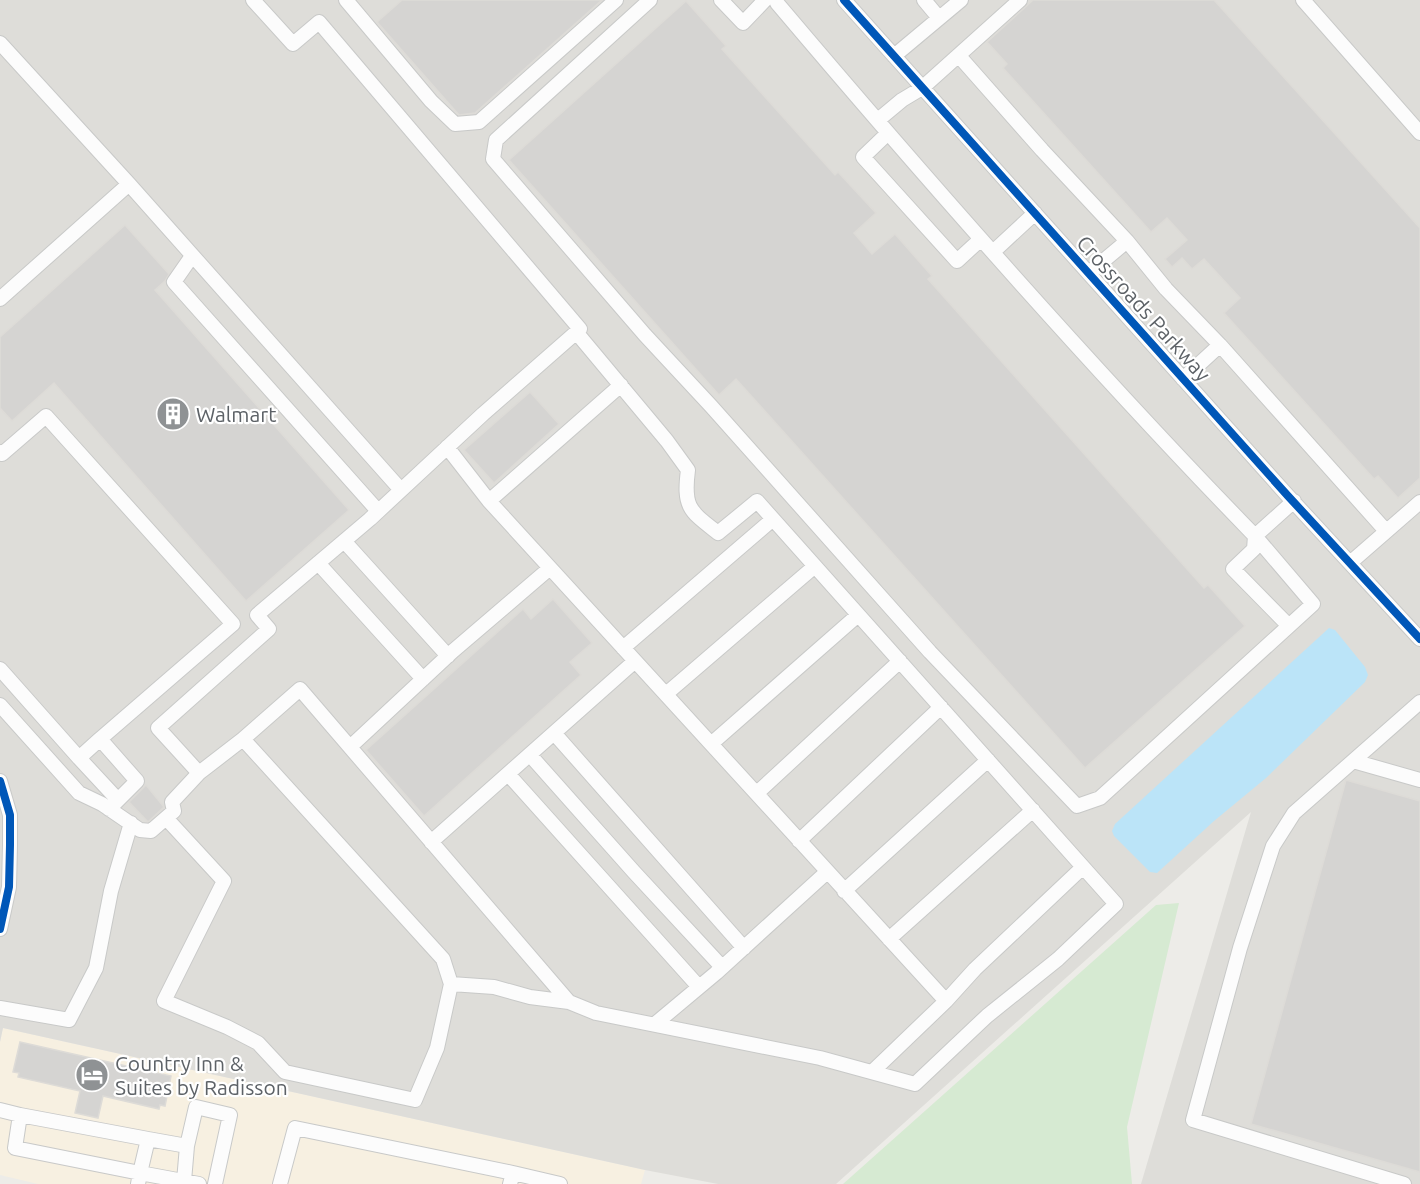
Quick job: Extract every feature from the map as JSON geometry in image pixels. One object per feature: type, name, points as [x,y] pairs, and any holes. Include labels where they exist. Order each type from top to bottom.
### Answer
[{"type":"street","points":[[199,773],[158,728],[269,629],[256,615],[378,511],[580,329],[319,22],[293,44],[253,0]]},
{"type":"street","points":[[346,0],[431,100],[455,124],[479,122],[616,0]]},
{"type":"street","points":[[650,0],[496,140],[493,159],[645,334],[930,652],[1077,806],[1100,798],[1313,604],[1255,536],[1162,441],[993,252],[774,1],[743,23],[721,0]]},
{"type":"street","name":"Crossroads Parkway","points":[[843,0],[1420,639]]},
{"type":"street","points":[[924,0],[939,18]]},
{"type":"street","points":[[894,56],[961,0]]},
{"type":"street","points":[[878,120],[902,100],[922,88],[1020,0]]},
{"type":"street","points":[[1303,0],[1420,133]]},
{"type":"street","points":[[0,43],[129,184],[401,490]]},
{"type":"street","points":[[959,56],[1127,241],[1166,289],[1220,345],[1386,531]]},
{"type":"street","points":[[888,133],[863,157],[957,261],[981,238]]},
{"type":"street","points":[[0,299],[129,184]]},
{"type":"street","points":[[993,252],[1035,213]]},
{"type":"street","points":[[1089,273],[1127,241]]},
{"type":"street","points":[[192,256],[174,282],[378,511]]},
{"type":"street","points":[[451,984],[494,987],[530,997],[569,1002],[596,1013],[820,1058],[915,1084],[987,1016],[1058,959],[1116,904],[757,501],[718,533],[690,509],[685,492],[688,470],[668,441],[576,332]]},
{"type":"street","points":[[1183,379],[1220,345]]},
{"type":"street","points":[[489,501],[621,385]]},
{"type":"street","points":[[0,452],[2,454],[46,416],[233,624],[79,758]]},
{"type":"street","points":[[447,447],[489,501],[946,1001]]},
{"type":"street","points":[[1289,626],[1233,568],[1254,549],[1255,536],[1294,501]]},
{"type":"street","points":[[1350,563],[1420,502]]},
{"type":"street","points":[[623,648],[773,519]]},
{"type":"street","points":[[344,541],[448,656]]},
{"type":"street","points":[[318,563],[423,679]]},
{"type":"street","points":[[666,694],[815,566]]},
{"type":"street","points":[[350,747],[448,656],[550,568]]},
{"type":"street","points":[[711,744],[858,615]]},
{"type":"street","points":[[431,843],[635,661]]},
{"type":"street","points":[[757,793],[900,661]]},
{"type":"street","points":[[0,669],[79,758],[131,824],[140,830],[151,831],[174,811],[172,802],[199,773],[243,739],[300,689],[569,1002]]},
{"type":"street","points":[[0,705],[79,793],[114,804]]},
{"type":"street","points":[[799,841],[941,707]]},
{"type":"street","points":[[1404,1184],[1192,1120],[1240,948],[1274,846],[1294,813],[1353,761],[1416,711]]},
{"type":"street","points":[[554,734],[744,948]]},
{"type":"street","points":[[100,739],[137,781],[114,804]]},
{"type":"street","points":[[166,818],[224,880],[164,1001],[258,1043],[285,1072],[415,1100],[437,1047],[451,984],[443,959],[243,739]]},
{"type":"street","points":[[530,755],[722,967]]},
{"type":"street","points":[[844,891],[988,760]]},
{"type":"street","points":[[1353,761],[1420,780]]},
{"type":"street","points":[[508,774],[699,987]]},
{"type":"street","points":[[0,781],[10,815],[10,845],[9,887],[0,929]]},
{"type":"street","points":[[889,939],[1033,810]]},
{"type":"street","points":[[0,1008],[69,1020],[96,968],[111,891],[131,824]]},
{"type":"street","points":[[872,1072],[946,1001],[975,969],[1083,867]]},
{"type":"street","points":[[655,1024],[744,948],[827,872]]},
{"type":"street","points":[[184,1181],[187,1146],[196,1107],[230,1115],[214,1184]]},
{"type":"street","points":[[0,1110],[187,1146]]},
{"type":"street","points":[[20,1115],[15,1148],[139,1179],[199,1184]]},
{"type":"street","points":[[280,1184],[295,1128],[511,1179],[560,1184]]},
{"type":"street","points":[[139,1179],[148,1139]]},
{"type":"shaded area","points":[[0,0],[1420,0],[1420,1184],[1141,1184],[1251,812],[836,1184],[718,1184],[645,1170],[3,1028],[0,1042]]},
{"type":"shaded area","points":[[3,1028],[645,1170],[641,1184],[38,1184],[0,1175],[0,1042]]},
{"type":"green space","points":[[1179,903],[1127,1127],[1132,1184],[843,1184],[1156,905]]},
{"type":"water","points":[[1329,628],[1335,630],[1365,667],[1368,675],[1365,682],[1266,778],[1157,873],[1150,872],[1114,836],[1112,831],[1115,824]]},
{"type":"building","points":[[402,0],[602,0],[475,113],[459,115],[377,22]]},
{"type":"building","points":[[1033,0],[1214,0],[1420,228],[1420,478],[1398,498],[1378,476],[1374,479],[1224,313],[1240,298],[1204,259],[1192,269],[1182,258],[1172,267],[1165,259],[1187,240],[1167,218],[1151,232],[1003,68],[1007,64],[987,42]]},
{"type":"building","points":[[686,1],[726,46],[722,49],[835,175],[838,172],[876,213],[854,233],[872,254],[895,234],[932,276],[928,279],[1204,588],[1208,585],[1245,626],[1085,768],[736,379],[719,395],[509,160]]},
{"type":"building","name":"Walmart","points":[[125,225],[169,274],[155,290],[349,510],[246,601],[54,383],[12,421],[0,408],[0,337]]},
{"type":"building","points":[[530,392],[559,424],[494,483],[464,450]]},
{"type":"building","points":[[553,599],[592,643],[570,662],[581,675],[424,816],[366,750],[523,609],[531,619]]},
{"type":"building","points":[[1346,780],[1420,801],[1420,1172],[1251,1124]]},
{"type":"building","points":[[146,785],[164,807],[148,822],[129,802]]},
{"type":"building","name":"Country Inn & Suites by Radisson","points":[[20,1042],[171,1076],[165,1106],[160,1105],[159,1109],[103,1096],[98,1118],[75,1113],[80,1091],[18,1077],[19,1073],[13,1072]]},
{"type":"cycle path","points":[[844,0],[1288,496],[1420,639]]},
{"type":"cycle path","points":[[0,781],[10,815],[9,887],[0,929]]},
{"type":"place","name":"Walmart","points":[[173,414]]},
{"type":"place","name":"Country Inn & Suites by Radisson","points":[[92,1075]]}]
